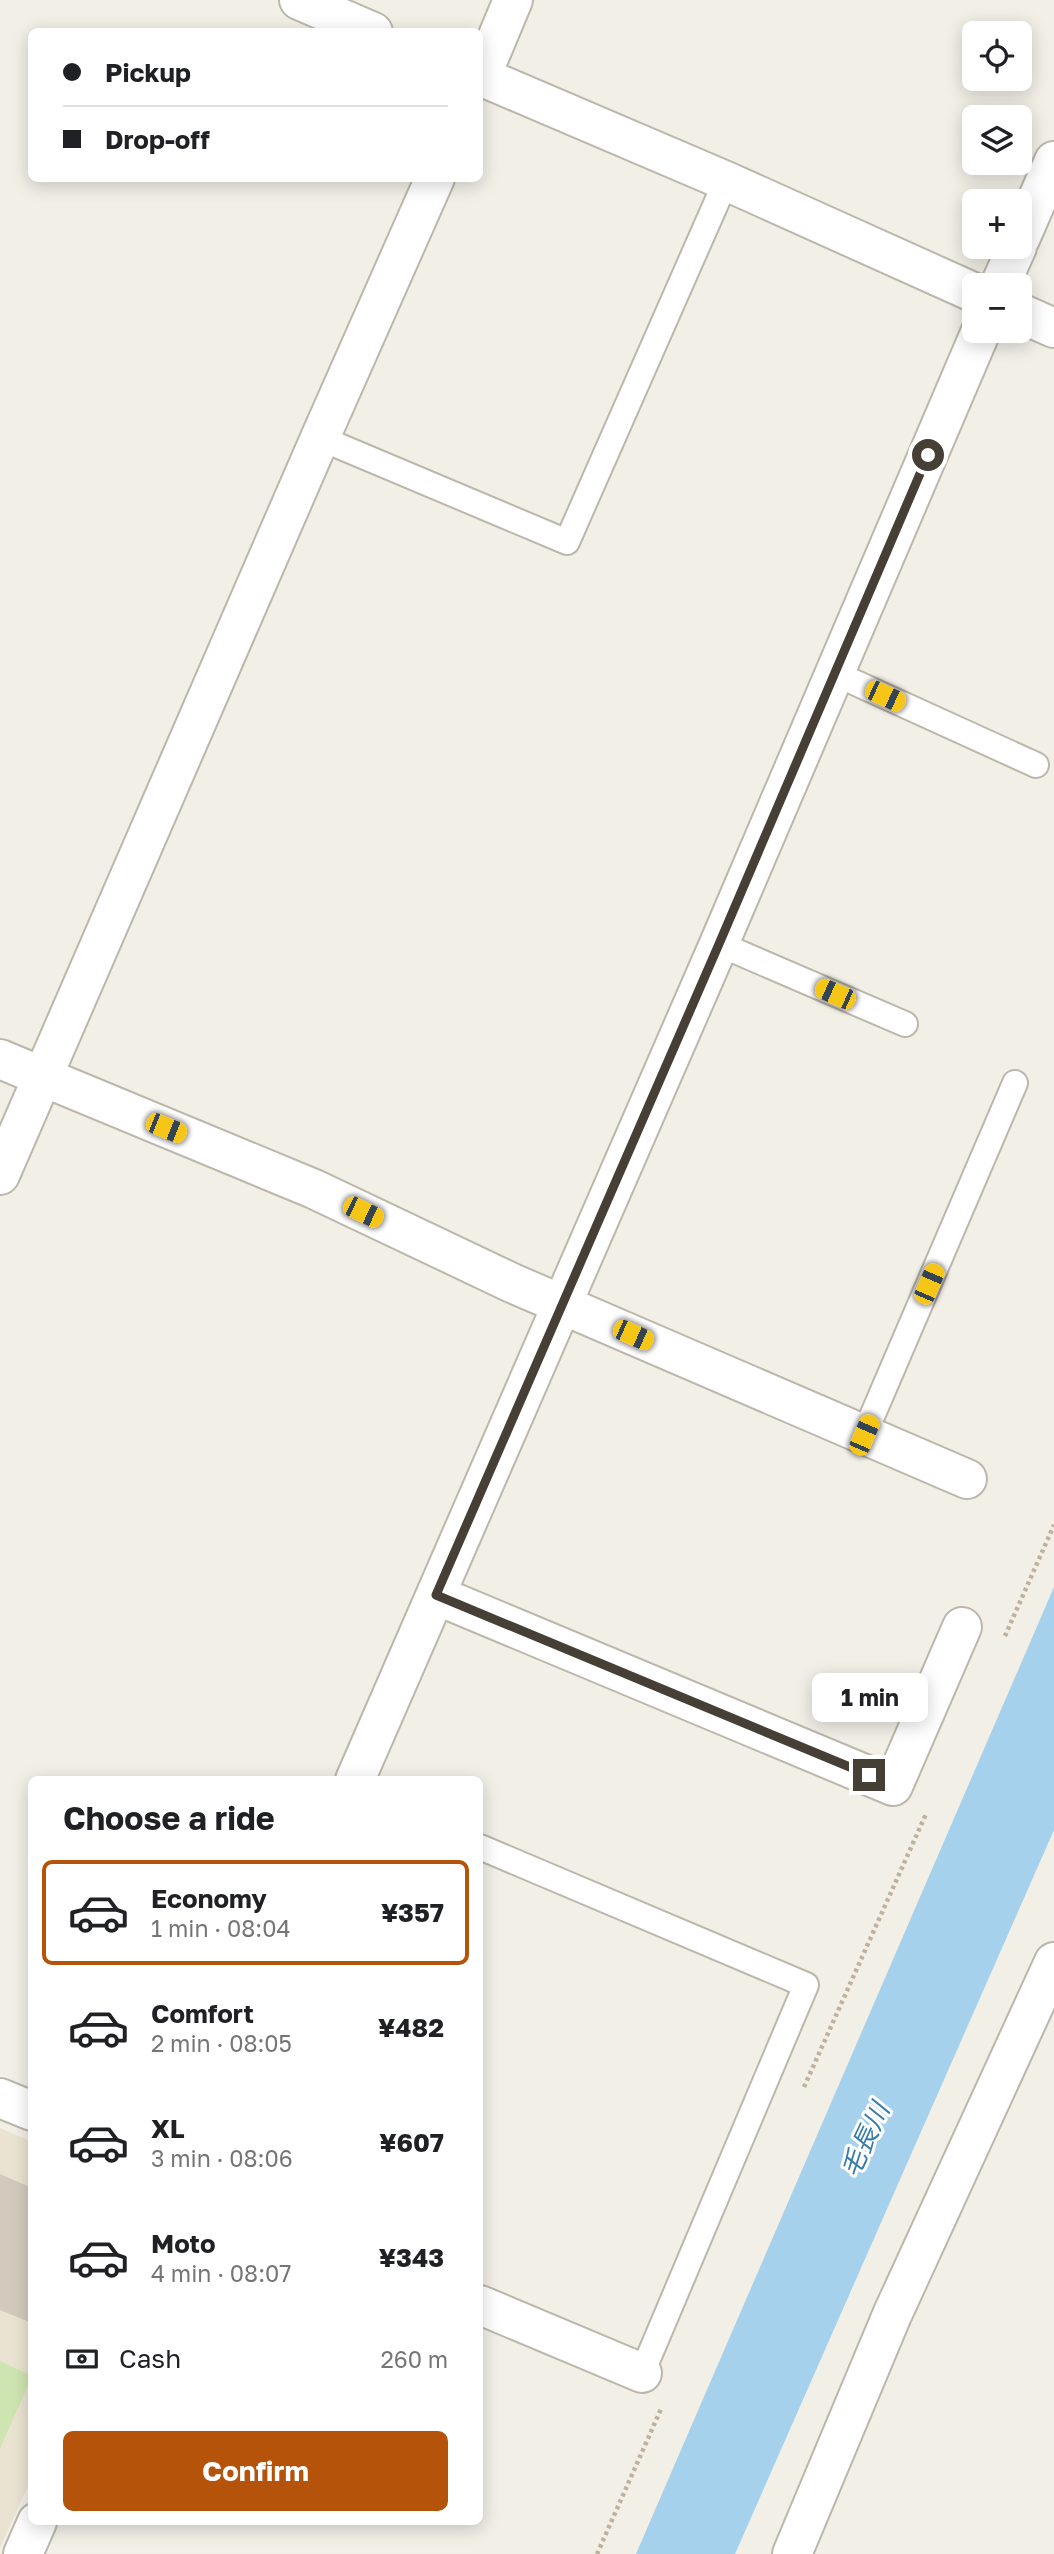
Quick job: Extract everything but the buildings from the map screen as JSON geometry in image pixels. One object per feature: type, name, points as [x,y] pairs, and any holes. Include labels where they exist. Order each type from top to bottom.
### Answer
[{"type":"street","points":[[299,0],[364,28]]},
{"type":"street","points":[[483,70],[513,0]]},
{"type":"street","points":[[483,78],[726,181],[962,287]]},
{"type":"street","points":[[1032,211],[1054,161]]},
{"type":"street","points":[[0,1175],[433,182]]},
{"type":"street","points":[[1032,318],[1054,327]]},
{"type":"street","points":[[357,1776],[719,944],[976,343]]},
{"type":"street","points":[[0,1059],[314,1189],[512,1283],[967,1479]]},
{"type":"street","points":[[436,1595],[893,1786],[962,1627]]},
{"type":"street","points":[[792,2554],[892,2315],[1054,1962]]},
{"type":"street","points":[[0,2098],[28,2109]]},
{"type":"street","points":[[483,2306],[653,2387]]},
{"type":"lane","points":[[320,438],[567,542],[726,181]]},
{"type":"lane","points":[[834,673],[1036,765]]},
{"type":"lane","points":[[719,944],[905,1024]]},
{"type":"lane","points":[[864,1435],[1015,1083]]},
{"type":"lane","points":[[483,1848],[806,1985],[653,2387]]},
{"type":"path","points":[[1003,1639],[1054,1525]]},
{"type":"path","points":[[800,2097],[930,1805]]},
{"type":"path","points":[[597,2554],[653,2387]]},
{"type":"shaded area","points":[[0,2128],[28,2140],[28,2486],[0,2548]]},
{"type":"green space","points":[[0,2361],[28,2374],[28,2385],[0,2449]]},
{"type":"water","name":"毛長川","points":[[1054,1587],[1054,1830],[735,2554],[636,2554]]},
{"type":"route","points":[[869,1775],[436,1595],[928,455]]}]
